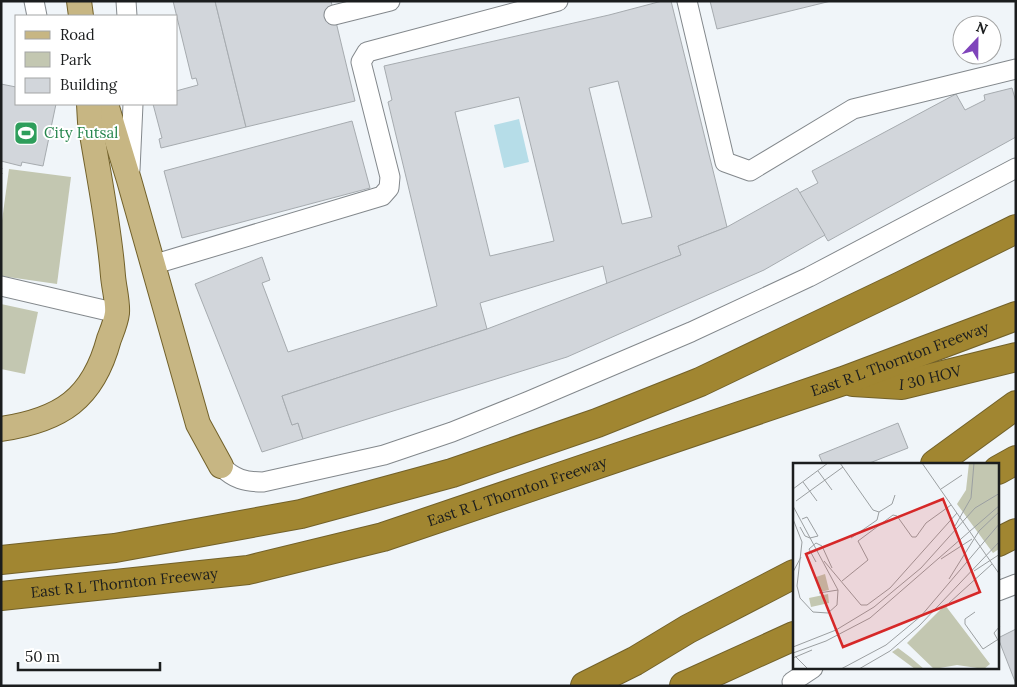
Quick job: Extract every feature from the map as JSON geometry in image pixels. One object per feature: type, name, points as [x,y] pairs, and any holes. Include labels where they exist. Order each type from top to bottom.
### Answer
[{"type":"highway","points":[[901,286],[1016,211]]},
{"type":"highway","points":[[1,560],[115,548],[301,514],[452,473],[597,423],[700,382],[1016,229]]},
{"type":"highway","name":"East R L Thornton Freeway","points":[[1,596],[248,570],[383,537],[843,381],[1016,316]]},
{"type":"highway","name":"I 30 HOV","points":[[843,381],[902,385],[1016,357]]},
{"type":"highway","points":[[936,463],[1016,405]]},
{"type":"highway","points":[[1000,469],[1016,460]]},
{"type":"highway","points":[[1000,541],[1016,532]]},
{"type":"highway","points":[[1000,549],[1016,545]]},
{"type":"highway","points":[[747,598],[793,566]]},
{"type":"highway","points":[[585,686],[635,661],[688,629],[793,575]]},
{"type":"highway","points":[[684,686],[793,636]]},
{"type":"main road","points":[[79,1],[82,15]]},
{"type":"main road","points":[[1,429],[47,418],[71,404],[87,388],[98,372],[106,352],[117,313],[112,258],[90,122],[89,105]]},
{"type":"main road","points":[[106,105],[198,424],[221,466]]},
{"type":"street","points":[[34,1],[37,15]]},
{"type":"street","points":[[126,1],[127,15]]},
{"type":"street","points":[[334,15],[390,1]]},
{"type":"street","points":[[152,265],[382,196],[389,188],[390,177],[361,62],[367,52],[558,1]]},
{"type":"street","points":[[687,1],[725,162],[750,171],[854,109],[1016,69]]},
{"type":"street","points":[[129,180],[133,105]]},
{"type":"street","points":[[221,466],[237,479],[249,482],[263,482],[384,455],[452,432],[682,336],[809,277],[1016,168]]},
{"type":"street","points":[[1,286],[117,313]]},
{"type":"street","points":[[1000,590],[1016,584]]},
{"type":"street","points":[[792,682],[810,670]]},
{"type":"path","points":[[1,168],[1,176]]},
{"type":"green space","points":[[9,169],[71,177],[57,284],[1,276],[1,228]]},
{"type":"green space","points":[[1,304],[38,312],[25,374],[1,369]]},
{"type":"water","points":[[519,119],[529,162],[504,168],[494,125]]},
{"type":"building","points":[[173,1],[215,1],[246,127],[161,148],[159,139],[162,138],[153,105],[178,105],[178,90],[198,85],[196,78],[192,79],[178,15]]},
{"type":"building","points":[[215,1],[331,1],[355,101],[246,127]]},
{"type":"building","points":[[662,1],[671,1],[727,227],[678,246],[681,255],[607,284],[603,266],[480,303],[487,329],[282,396],[292,425],[298,423],[303,439],[262,452],[195,284],[262,257],[270,280],[262,283],[288,352],[437,306],[388,102],[392,100],[384,66],[609,15]],"holes":[[[618,81],[652,217],[622,224],[589,88]],[[519,97],[554,241],[490,256],[455,112]]]},
{"type":"building","points":[[710,1],[831,1],[717,29]]},
{"type":"building","name":"City Futsal","points":[[1,84],[15,87],[15,105],[56,105],[43,166],[22,162],[21,166],[1,161]]},
{"type":"building","points":[[1012,88],[1016,102],[1016,137],[828,241],[799,193],[818,183],[812,171],[956,94],[965,110],[985,100],[984,95]]},
{"type":"building","points":[[352,121],[370,188],[182,238],[164,171]]},
{"type":"building","points":[[797,188],[825,235],[764,270],[567,357],[303,439],[298,423],[292,425],[282,396],[487,329],[681,255],[678,246],[727,227]]},
{"type":"building","points":[[898,423],[908,448],[870,463],[823,463],[819,455]]},
{"type":"building","points":[[1016,629],[1016,684],[1000,643],[1000,637]]},
{"type":"place","name":"City Futsal","points":[[26,133]]}]
